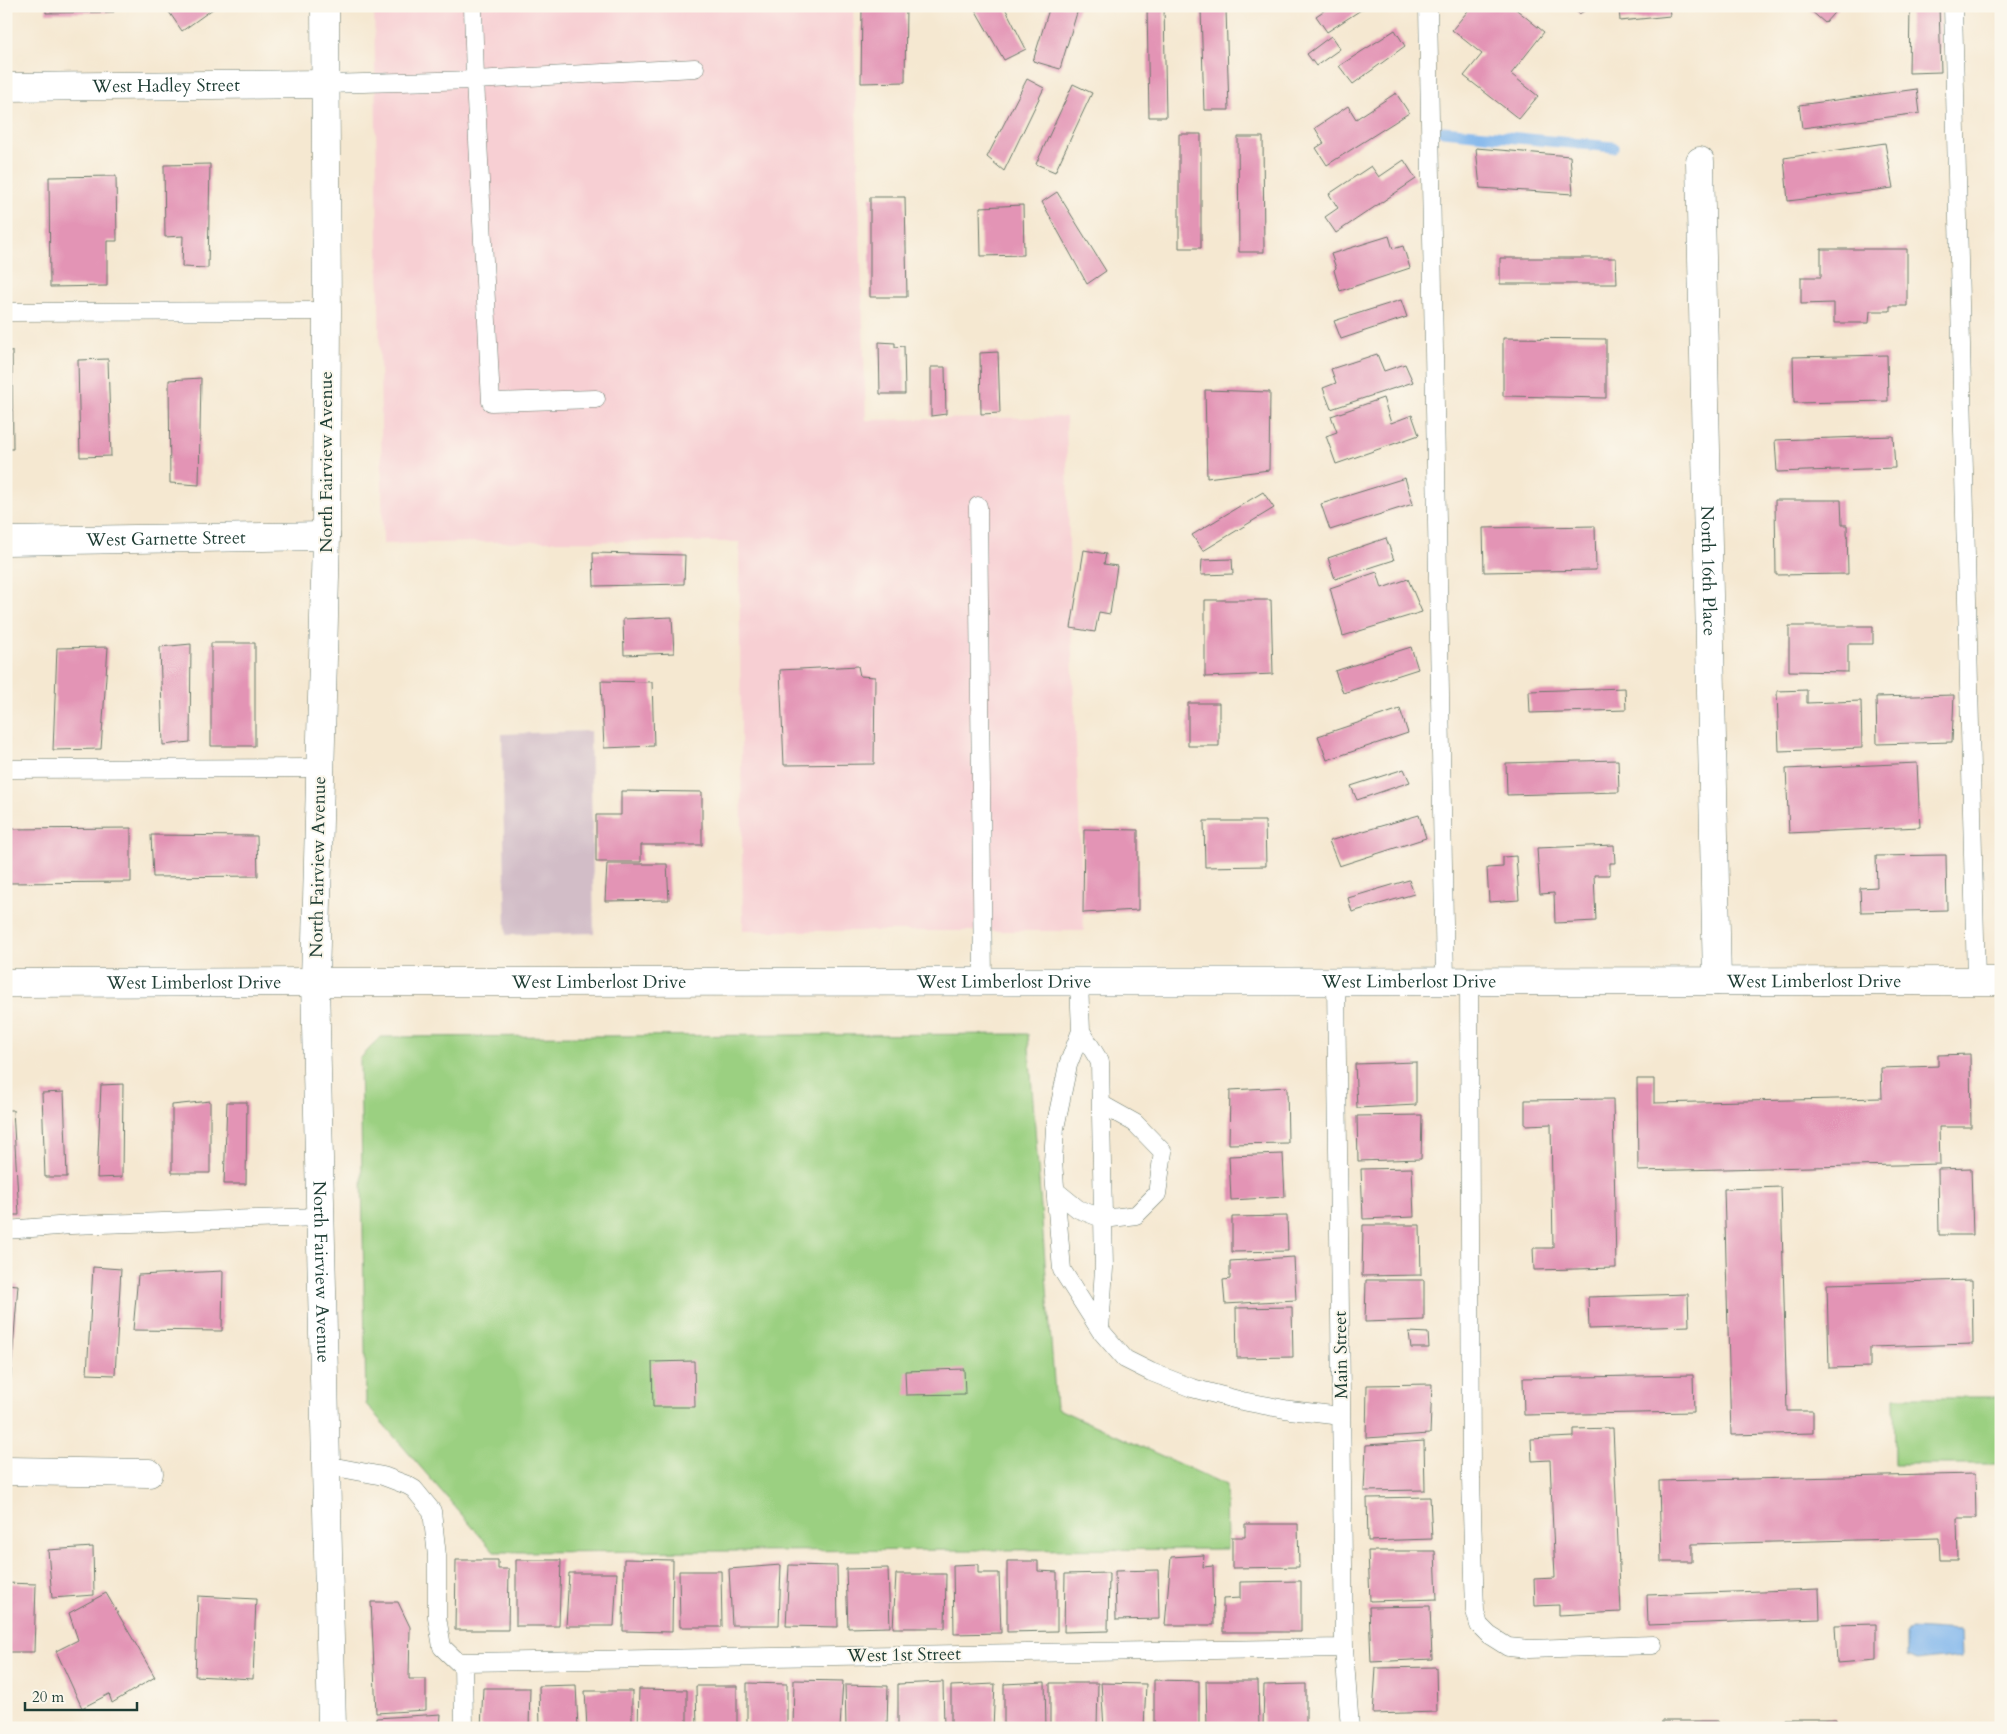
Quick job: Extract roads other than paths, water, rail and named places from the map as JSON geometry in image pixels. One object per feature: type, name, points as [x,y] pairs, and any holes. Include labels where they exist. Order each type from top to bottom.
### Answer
[{"type":"street","name":"North Fairview Avenue","points":[[325,6],[326,536],[315,982],[332,1728]]},
{"type":"street","name":"West Hadley Street","points":[[6,87],[326,84]]},
{"type":"street","name":"North 16th Place","points":[[1700,161],[1717,981]]},
{"type":"street","name":"West Garnette Street","points":[[6,541],[326,536]]},
{"type":"street","name":"West Limberlost Drive","points":[[6,983],[1988,981]]},
{"type":"street","points":[[6,1471],[150,1473]]},
{"type":"lane","points":[[473,6],[491,402],[596,399]]},
{"type":"lane","points":[[1428,6],[1474,1611],[1479,1625],[1489,1635],[1508,1647],[1529,1649],[1652,1645]]},
{"type":"lane","points":[[1953,6],[1988,981]]},
{"type":"lane","points":[[326,84],[475,80],[695,68]]},
{"type":"lane","points":[[6,312],[327,311]]},
{"type":"lane","points":[[978,506],[983,981]]},
{"type":"lane","points":[[6,769],[320,768]]},
{"type":"lane","points":[[1079,982],[1081,1031],[1068,1065],[1055,1128],[1053,1162],[1062,1270],[1100,1330],[1125,1359],[1151,1372],[1192,1388],[1242,1401],[1290,1410],[1341,1416]]},
{"type":"lane","name":"Main Street","points":[[1336,982],[1344,1648],[1350,1728]]},
{"type":"lane","points":[[1081,1031],[1100,1062],[1104,1219],[1104,1268],[1100,1330]]},
{"type":"lane","points":[[1056,1191],[1078,1208],[1104,1219],[1136,1215],[1157,1194],[1163,1152],[1135,1123],[1101,1104]]},
{"type":"lane","points":[[6,1230],[320,1217]]},
{"type":"lane","points":[[325,1465],[383,1476],[407,1485],[414,1489],[432,1512],[437,1556],[437,1617],[442,1647],[463,1665],[464,1728]]},
{"type":"lane","name":"West 1st Street","points":[[463,1665],[1344,1648]]},
{"type":"water","points":[[1911,1628],[1960,1631],[1961,1656],[1915,1661],[1906,1657],[1906,1634]]},
{"type":"waterway","points":[[1443,131],[1613,147]]}]
